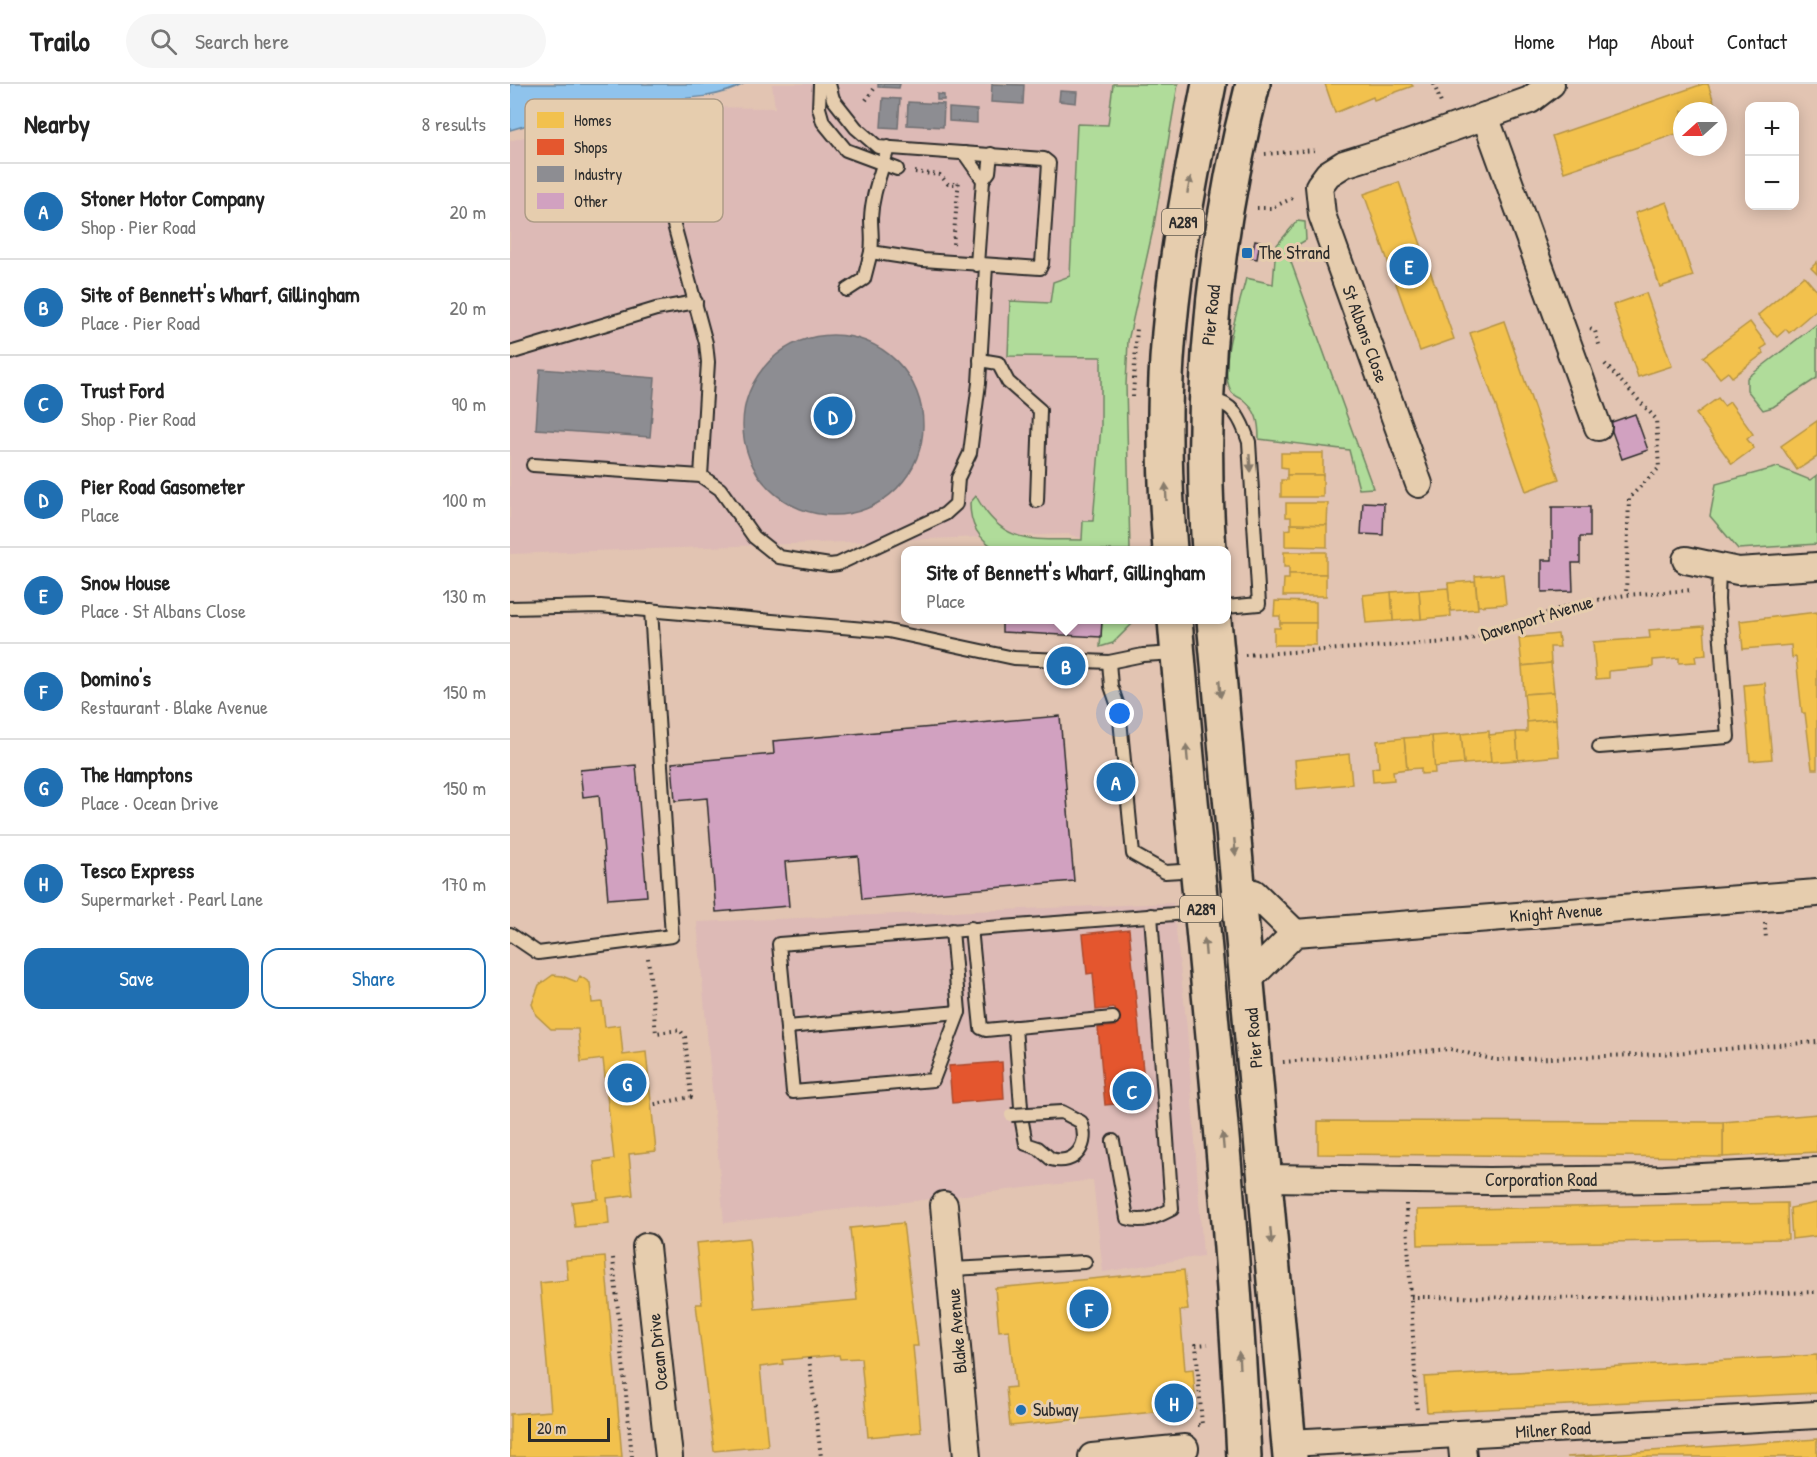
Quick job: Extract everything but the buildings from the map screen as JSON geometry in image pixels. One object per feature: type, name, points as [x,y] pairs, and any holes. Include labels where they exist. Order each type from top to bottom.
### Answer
[{"type":"main road","name":"A289","points":[[1170,546],[1165,478],[1167,360],[1184,215],[1209,84]]},
{"type":"main road","name":"Pier Road","points":[[1209,546],[1205,398],[1214,284],[1253,84]]},
{"type":"main road","name":"A289","points":[[1174,624],[1237,1317],[1244,1457]]},
{"type":"main road","name":"Pier Road","points":[[1214,624],[1249,979],[1290,1450]]},
{"type":"street","name":"St Albans Close","points":[[1419,484],[1322,215],[1319,186],[1328,174],[1344,164],[1530,100],[1551,84]]},
{"type":"street","points":[[1485,116],[1598,427]]},
{"type":"street","points":[[1686,560],[1719,578],[1748,571],[1817,566]]},
{"type":"street","points":[[1239,893],[1254,893],[1295,933],[1249,979]]},
{"type":"street","name":"Knight Avenue","points":[[1295,933],[1817,893]]},
{"type":"street","name":"Corporation Road","points":[[1266,1178],[1664,1179],[1817,1171]]},
{"type":"street","name":"Blake Avenue","points":[[944,1205],[952,1269],[967,1457]]},
{"type":"street","name":"Ocean Drive","points":[[646,1247],[669,1457]]},
{"type":"street","name":"Milner Road","points":[[1290,1450],[1419,1437],[1462,1446],[1817,1415]]},
{"type":"street","points":[[1092,1457],[1185,1448]]},
{"type":"lane","points":[[820,84],[819,108],[823,122],[846,150],[897,168]]},
{"type":"lane","points":[[829,84],[832,99],[856,128],[878,147],[991,154],[1044,159],[1049,163],[1040,268],[982,265],[871,252]]},
{"type":"lane","points":[[847,290],[864,279],[873,239],[871,218],[879,174],[884,165],[888,147]]},
{"type":"lane","points":[[963,152],[983,180]]},
{"type":"lane","points":[[533,465],[701,476],[720,489],[754,537],[779,557],[830,565],[838,564],[945,514],[956,504],[958,478],[970,453],[980,360],[983,180],[989,171],[991,154]]},
{"type":"lane","points":[[674,222],[696,302],[708,362],[701,476]]},
{"type":"lane","points":[[510,353],[656,309],[696,302]]},
{"type":"lane","points":[[980,360],[998,363],[1008,382],[1040,410],[1037,501]]},
{"type":"lane","points":[[1205,398],[1224,401],[1243,425],[1249,442],[1259,604],[1231,607]]},
{"type":"lane","points":[[1599,747],[1728,737],[1719,578]]},
{"type":"lane","points":[[510,608],[600,606],[888,630],[1014,658],[1109,662],[1143,655],[1177,652]]},
{"type":"lane","points":[[512,938],[538,953],[672,936],[651,610]]},
{"type":"lane","points":[[1109,662],[1111,686],[1119,709],[1133,854],[1165,872],[1198,870]]},
{"type":"lane","points":[[952,930],[959,1012],[933,1080],[793,1092],[779,944],[971,928],[1202,912]]},
{"type":"lane","points":[[1113,1141],[1127,1218],[1136,1221],[1155,1218],[1172,1209],[1151,915]]},
{"type":"lane","points":[[971,928],[981,1028],[986,1030],[1113,1018]]},
{"type":"lane","points":[[787,1027],[959,1012]]},
{"type":"lane","points":[[1015,1027],[1021,1107]]},
{"type":"lane","points":[[1011,1116],[1062,1112],[1081,1122],[1085,1140],[1079,1153],[1066,1160],[1051,1159],[1038,1148],[1026,1144],[1022,1122]]},
{"type":"lane","points":[[952,1269],[1085,1262]]},
{"type":"path","points":[[866,100],[874,89]]},
{"type":"path","points":[[1257,155],[1326,149]]},
{"type":"path","points":[[951,262],[963,152]]},
{"type":"path","points":[[939,175],[948,183],[958,184]]},
{"type":"path","points":[[1253,208],[1271,208],[1300,195]]},
{"type":"path","points":[[1559,315],[1595,331],[1606,366],[1656,419],[1659,468],[1629,498],[1626,595]]},
{"type":"path","name":"Davenport Avenue","points":[[1238,656],[1465,641],[1573,604],[1719,578]]},
{"type":"path","points":[[1764,917],[1766,940]]},
{"type":"path","points":[[646,939],[656,1033],[680,1030],[685,1037],[691,1097],[687,1100],[651,1105]]},
{"type":"path","points":[[1276,1062],[1450,1049],[1496,1060],[1661,1054],[1817,1042]]},
{"type":"path","points":[[1405,1179],[1419,1437]]},
{"type":"path","points":[[613,1258],[632,1457]]},
{"type":"path","points":[[1411,1297],[1608,1298],[1817,1292]]},
{"type":"path","points":[[1202,1425],[1196,1345],[1215,1343]]},
{"type":"path","points":[[809,1358],[821,1457]]},
{"type":"shaded area","points":[[772,84],[1178,84],[1154,225],[1128,341],[1126,385],[1130,546],[1106,546],[1068,534],[510,554],[510,141],[525,137],[525,222],[723,222],[723,107],[775,108]]},
{"type":"shaded area","points":[[1173,903],[1187,1029],[1203,1256],[1103,1272],[1093,1180],[724,1223],[697,922]]},
{"type":"green space","points":[[1113,84],[1178,84],[1154,225],[1128,341],[1126,385],[1130,546],[992,546],[980,536],[974,525],[970,503],[976,496],[997,524],[1008,532],[1034,539],[1082,540],[1083,521],[1093,521],[1101,426],[1101,357],[1008,356],[1010,301],[1050,303],[1053,282],[1070,276],[1077,124],[1108,125]]},
{"type":"green space","points":[[1297,221],[1305,222],[1306,240],[1287,251],[1373,488],[1359,489],[1349,450],[1259,439],[1258,422],[1254,412],[1247,403],[1234,395],[1227,380],[1228,351],[1246,278],[1273,284],[1276,246]]},
{"type":"green space","points":[[1817,324],[1817,378],[1773,407],[1763,410],[1747,390],[1747,378]]},
{"type":"green space","points":[[1778,467],[1810,480],[1817,475],[1817,544],[1738,549],[1710,516],[1716,484]]},
{"type":"green space","points":[[1102,624],[1132,624],[1113,643],[1100,647]]},
{"type":"water","points":[[510,84],[743,84],[731,90],[703,97],[525,99],[525,126],[510,130]]},
{"type":"place","name":"The Strand","points":[[1247,253]]},
{"type":"place","name":"Snow House","points":[[1409,266]]},
{"type":"place","name":"Pier Road Gasometer","points":[[833,416]]},
{"type":"place","name":"Site of Bennett's Wharf, Gillingham","points":[[1066,666]]},
{"type":"place","name":"Stoner Motor Company","points":[[1116,782]]},
{"type":"place","name":"The Hamptons","points":[[627,1083]]},
{"type":"place","name":"Trust Ford","points":[[1132,1091]]},
{"type":"place","name":"Domino's","points":[[1089,1309]]},
{"type":"place","name":"Tesco Express","points":[[1174,1403]]},
{"type":"place","name":"Subway","points":[[1021,1410]]}]
